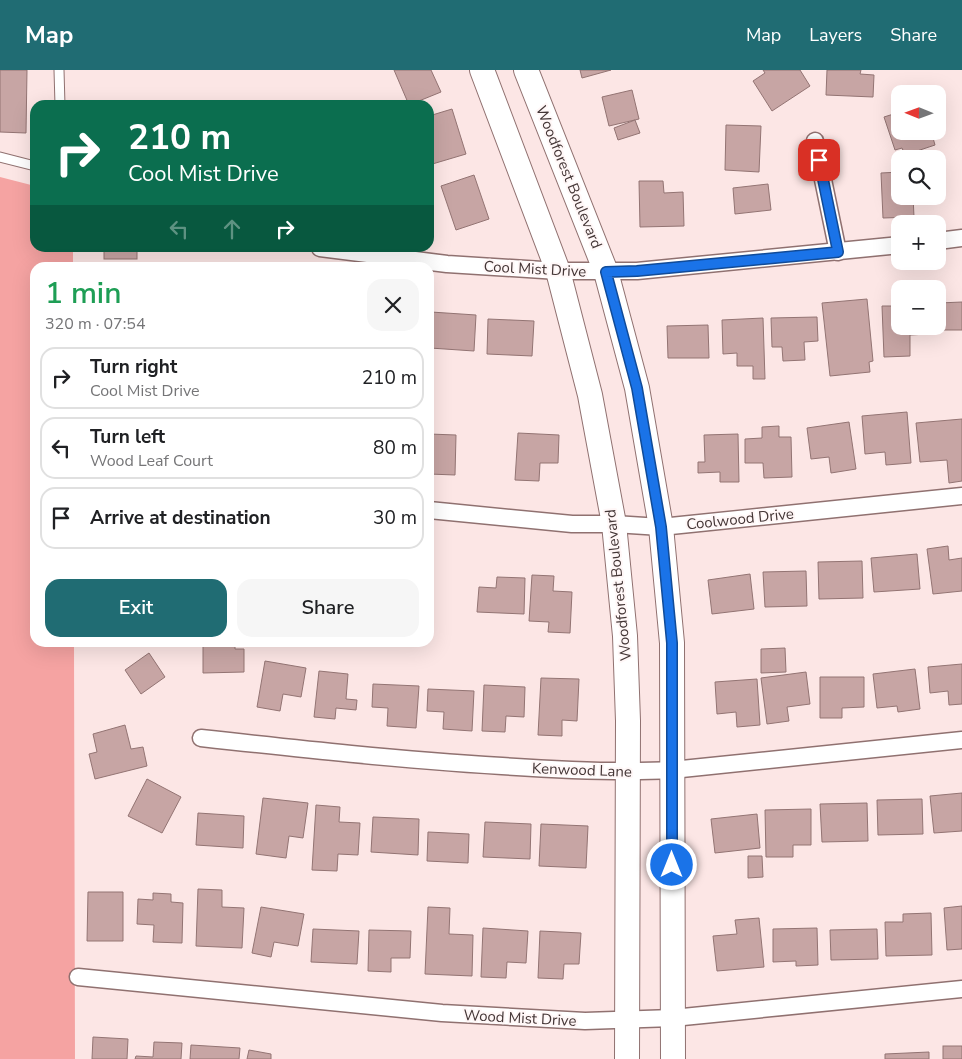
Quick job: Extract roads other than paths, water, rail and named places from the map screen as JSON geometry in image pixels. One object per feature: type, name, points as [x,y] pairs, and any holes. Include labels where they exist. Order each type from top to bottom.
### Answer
[{"type":"street","name":"Woodforest Boulevard","points":[[482,70],[558,271],[590,395],[614,524],[626,636],[628,772],[627,1059]]},
{"type":"street","name":"Woodforest Boulevard","points":[[526,70],[606,272],[637,388],[661,527],[672,643],[673,1059]]},
{"type":"street","points":[[815,141],[838,252]]},
{"type":"street","points":[[946,240],[962,238]]},
{"type":"street","name":"Cool Mist Drive","points":[[434,262],[558,271],[637,271],[891,246]]},
{"type":"street","name":"Cool Mist Drive","points":[[352,252],[431,262]]},
{"type":"street","name":"Coolwood Drive","points":[[434,510],[572,524],[661,527],[962,496]]},
{"type":"street","name":"Kenwood Lane","points":[[201,738],[429,762],[628,772],[672,770],[962,740]]},
{"type":"street","name":"Wood Mist Drive","points":[[78,977],[442,1013],[585,1021],[672,1018],[962,989]]},
{"type":"lane","points":[[59,70],[60,100]]},
{"type":"lane","points":[[0,157],[30,165]]}]
